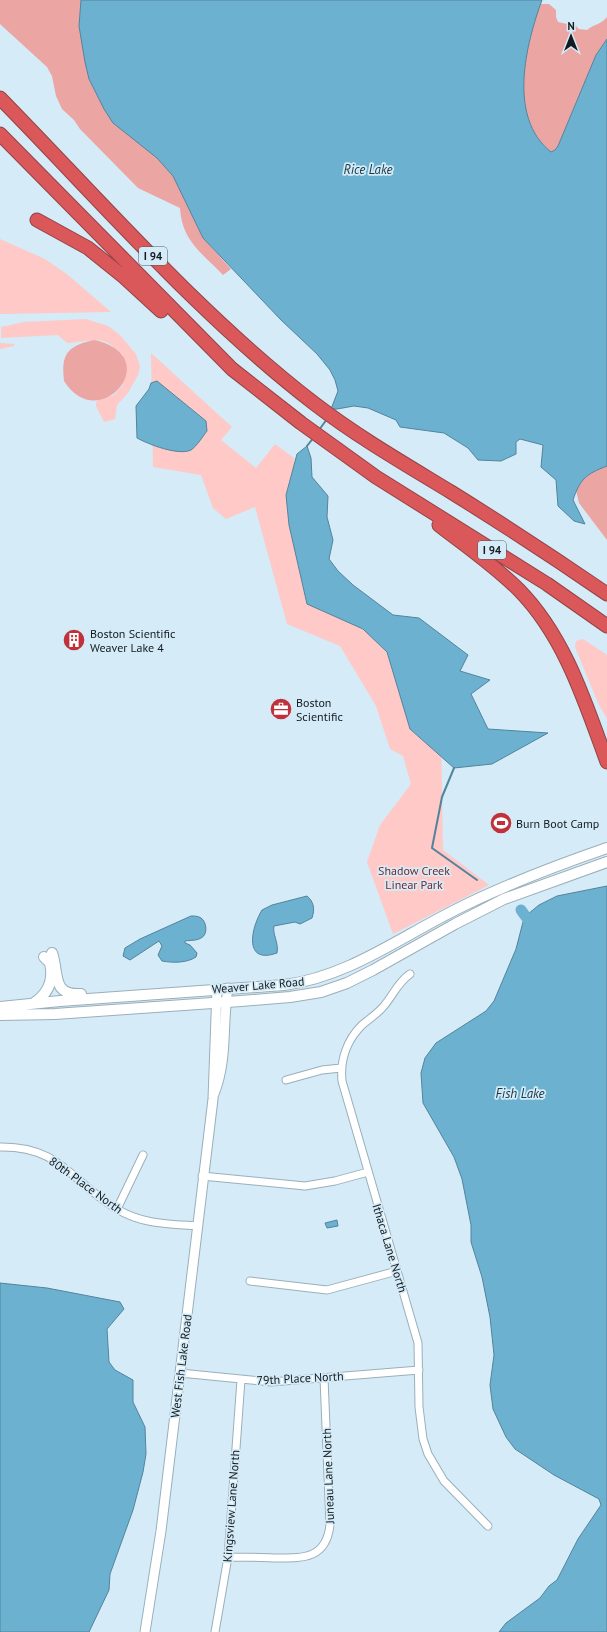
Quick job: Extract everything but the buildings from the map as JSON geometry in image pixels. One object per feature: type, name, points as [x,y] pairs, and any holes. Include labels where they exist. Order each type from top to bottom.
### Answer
[{"type":"highway","name":"I 94","points":[[0,98],[168,271],[251,353],[315,405],[347,428],[508,527],[607,594]]},
{"type":"highway","name":"I 94","points":[[0,134],[232,369],[301,424],[376,477],[547,584],[607,626]]},
{"type":"highway","points":[[38,220],[63,233],[106,262],[232,369]]},
{"type":"highway","points":[[376,477],[484,560],[519,590],[531,604],[550,628],[566,657],[607,762]]},
{"type":"highway","points":[[508,527],[607,583]]},
{"type":"main road","name":"Weaver Lake Road","points":[[0,1007],[33,1003],[294,983],[331,974],[361,961],[486,894],[526,877],[607,848]]},
{"type":"main road","name":"Weaver Lake Road","points":[[0,1015],[55,1014],[290,997],[314,993],[335,987],[373,970],[455,924],[504,899],[607,862]]},
{"type":"main road","points":[[33,1003],[45,993],[51,984],[48,955],[55,961],[56,978],[64,990],[72,994],[89,994],[109,997]]},
{"type":"street","name":"Ithaca Lane North","points":[[410,974],[396,986],[384,1006],[354,1035],[346,1049],[341,1068],[344,1092],[417,1336],[419,1351],[420,1425],[428,1454],[444,1481],[488,1526]]},
{"type":"street","name":"West Fish Lake Road","points":[[220,1002],[228,988]]},
{"type":"street","name":"West Fish Lake Road","points":[[145,1632],[161,1531],[202,1176],[213,1099],[220,1002],[216,989]]},
{"type":"street","points":[[286,1080],[322,1070],[341,1068]]},
{"type":"street","name":"80th Place North","points":[[0,1147],[24,1148],[40,1152],[54,1159],[117,1209],[146,1221],[197,1226]]},
{"type":"street","points":[[117,1209],[143,1155]]},
{"type":"street","points":[[202,1176],[304,1186],[335,1181],[368,1172]]},
{"type":"street","points":[[250,1282],[328,1290],[397,1271]]},
{"type":"street","name":"79th Place North","points":[[180,1373],[271,1382],[419,1370]]},
{"type":"street","name":"Juneau Lane North","points":[[228,1557],[306,1557],[320,1549],[326,1542],[330,1525],[324,1378]]},
{"type":"street","name":"Kingsview Lane North","points":[[215,1632],[228,1557],[241,1380]]},
{"type":"green space","points":[[0,239],[45,259],[68,275],[111,312],[0,314]]},
{"type":"green space","points":[[86,319],[108,326],[120,335],[136,354],[140,367],[138,375],[128,393],[117,405],[115,419],[104,422],[96,403],[98,400],[114,395],[123,385],[123,355],[114,347],[108,343],[98,340],[67,343],[58,335],[1,338],[1,327],[24,322]]},
{"type":"green space","points":[[0,343],[14,344],[14,346],[0,349]]},
{"type":"green space","name":"Shadow Creek Linear Park","points":[[151,353],[232,427],[221,440],[256,468],[275,444],[294,458],[294,512],[441,736],[443,850],[489,885],[393,934],[367,862],[380,825],[411,784],[403,756],[390,749],[376,706],[340,646],[287,624],[255,507],[226,519],[213,508],[201,475],[153,467]]},
{"type":"green space","points":[[583,639],[607,655],[607,719],[598,703],[575,647],[576,641]]},
{"type":"shaded area","points":[[0,0],[81,0],[79,26],[89,79],[96,93],[139,142],[157,158],[173,176],[203,238],[231,269],[223,275],[194,246],[185,229],[180,208],[138,188],[62,109],[56,96],[52,76],[47,67],[0,24]]},
{"type":"shaded area","points":[[540,4],[549,4],[556,10],[558,22],[576,26],[579,29],[587,30],[602,22],[607,17],[607,39],[596,55],[558,146],[555,151],[551,152],[538,137],[529,120],[525,101],[524,81],[529,41]]},
{"type":"shaded area","points":[[94,340],[115,349],[125,361],[126,375],[120,388],[108,397],[94,400],[78,396],[64,381],[63,372],[65,358],[72,348]]},
{"type":"shaded area","points":[[607,466],[607,540],[579,503],[576,490],[582,481],[589,475]]},
{"type":"water","name":"Rice Lake","points":[[81,0],[542,0],[530,37],[526,58],[524,79],[525,100],[529,120],[537,137],[551,152],[558,146],[596,55],[607,39],[607,466],[589,475],[581,482],[573,500],[585,524],[574,521],[558,506],[556,480],[541,467],[543,445],[520,439],[516,442],[516,454],[501,461],[478,460],[468,448],[444,433],[400,427],[396,420],[368,408],[354,406],[331,409],[338,391],[330,370],[317,354],[281,320],[203,238],[173,176],[157,158],[113,123],[104,109],[89,79],[85,62],[79,26]]},
{"type":"water","points":[[157,381],[206,421],[207,431],[198,444],[191,450],[179,452],[155,446],[137,438],[136,406],[149,389],[151,383]]},
{"type":"water","points":[[307,446],[311,458],[312,477],[328,496],[327,517],[333,540],[329,559],[338,571],[353,585],[393,615],[419,618],[468,655],[460,671],[490,680],[471,694],[488,729],[548,733],[492,764],[454,768],[410,729],[387,652],[363,629],[307,604],[289,525],[286,495],[297,454]]},
{"type":"water","name":"Fish Lake","points":[[607,886],[607,1632],[499,1632],[506,1623],[540,1598],[549,1586],[557,1580],[578,1539],[601,1505],[599,1499],[554,1475],[515,1449],[506,1437],[493,1409],[490,1385],[494,1355],[490,1317],[482,1277],[471,1242],[471,1225],[462,1179],[454,1157],[423,1103],[421,1073],[425,1058],[436,1043],[486,1011],[494,1001],[516,949],[523,922],[528,914],[539,905],[557,896]]},
{"type":"water","points":[[307,896],[313,906],[312,918],[300,924],[295,922],[274,926],[277,953],[266,955],[259,954],[254,949],[253,935],[262,910],[272,905]]},
{"type":"water","points":[[191,916],[198,916],[201,918],[205,922],[206,928],[205,934],[201,938],[185,941],[185,943],[190,945],[197,953],[196,957],[180,962],[162,961],[158,955],[162,946],[159,941],[130,960],[123,956],[125,948],[140,939]]},
{"type":"water","points":[[337,1220],[338,1226],[327,1228],[325,1223]]},
{"type":"water","points":[[0,1283],[47,1288],[120,1302],[124,1309],[107,1329],[109,1362],[115,1370],[133,1380],[133,1402],[145,1427],[146,1454],[133,1510],[110,1574],[109,1590],[89,1632],[0,1632]]},
{"type":"waterway","points":[[319,430],[327,419]]},
{"type":"waterway","points":[[307,446],[314,437]]},
{"type":"waterway","points":[[454,768],[442,797],[432,848],[477,880]]},
{"type":"waterway","points":[[521,910],[534,928]]},
{"type":"place","name":"Boston Scientific Weaver Lake 4","points":[[74,640]]},
{"type":"place","name":"Boston Scientific","points":[[281,709]]},
{"type":"place","name":"Burn Boot Camp","points":[[501,823]]}]
